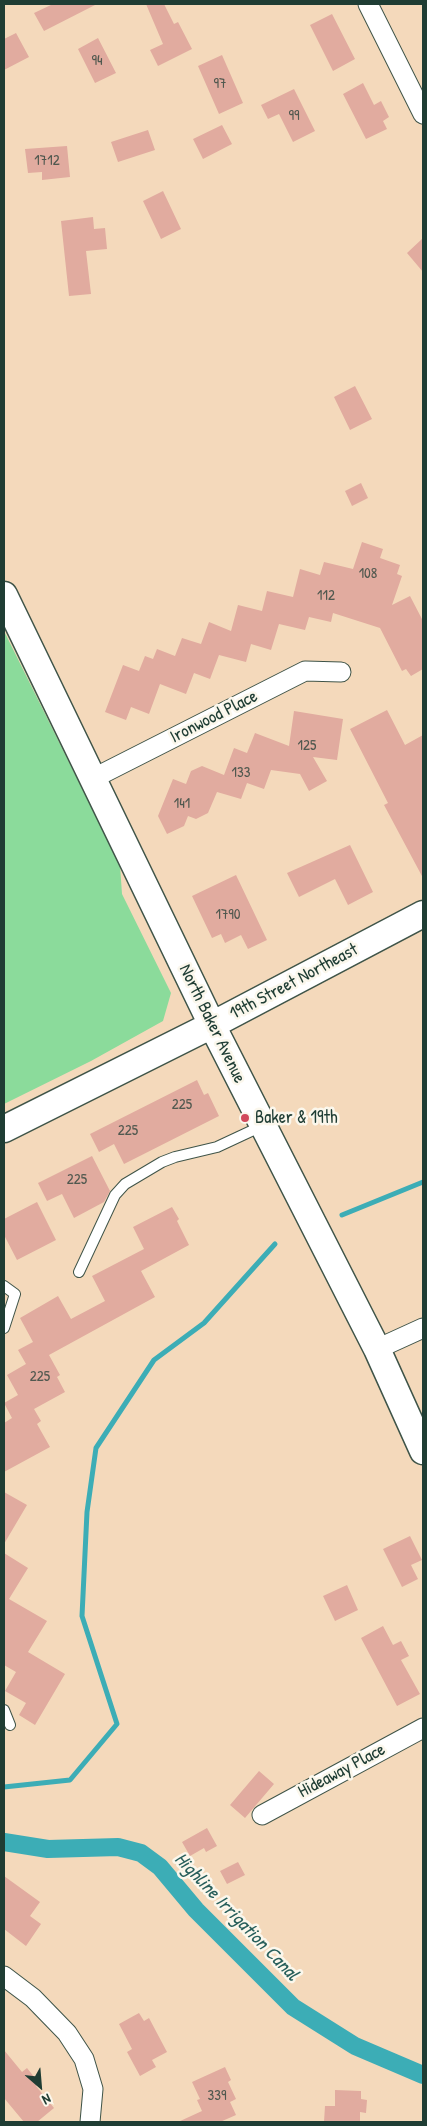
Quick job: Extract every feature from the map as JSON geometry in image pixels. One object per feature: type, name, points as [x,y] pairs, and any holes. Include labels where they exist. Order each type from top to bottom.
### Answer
[{"type":"main road","name":"North Baker Avenue","points":[[4,595],[212,1025],[377,1350],[423,1451]]},
{"type":"main road","name":"19th Street Northeast","points":[[4,1129],[212,1025],[423,914]]},
{"type":"street","points":[[368,4],[423,114]]},
{"type":"street","name":"Ironwood Place","points":[[92,779],[305,671],[341,672]]},
{"type":"street","points":[[377,1350],[423,1328]]},
{"type":"street","name":"Hideaway Place","points":[[262,1815],[423,1728]]},
{"type":"street","points":[[4,1976],[33,1998],[67,2033],[84,2059],[93,2089],[90,2122]]},
{"type":"lane","points":[[79,1272],[115,1195],[125,1184],[162,1162],[217,1147],[262,1126]]},
{"type":"lane","points":[[4,1286],[15,1294],[4,1328]]},
{"type":"lane","points":[[4,1710],[10,1725]]},
{"type":"green space","points":[[4,631],[120,865],[122,894],[171,993],[163,1021],[91,1061],[4,1104]]},
{"type":"building","points":[[53,4],[97,4],[44,31],[34,13]]},
{"type":"building","points":[[146,4],[164,4],[174,24],[178,22],[192,49],[158,66],[150,50],[163,44]]},
{"type":"building","points":[[332,14],[355,59],[333,71],[310,25]]},
{"type":"building","points":[[16,33],[29,57],[4,70],[4,39]]},
{"type":"building","points":[[98,38],[116,73],[95,83],[78,49]]},
{"type":"building","points":[[222,55],[243,103],[219,114],[198,66]]},
{"type":"building","points":[[363,83],[374,105],[381,101],[389,117],[383,121],[387,129],[366,139],[343,94]]},
{"type":"building","points":[[294,89],[315,131],[293,142],[279,114],[268,119],[261,105]]},
{"type":"building","points":[[222,125],[232,144],[203,159],[193,139]]},
{"type":"building","points":[[148,130],[155,150],[118,162],[111,142]]},
{"type":"building","points":[[67,146],[70,177],[42,180],[42,172],[28,173],[25,149]]},
{"type":"building","points":[[163,191],[181,229],[161,239],[143,201]]},
{"type":"building","points":[[93,217],[94,229],[105,228],[107,249],[86,251],[91,294],[69,296],[61,221]]},
{"type":"building","points":[[423,238],[423,272],[407,253]]},
{"type":"building","points":[[355,386],[372,419],[350,430],[334,397]]},
{"type":"building","points":[[361,483],[368,498],[352,506],[345,491]]},
{"type":"building","points":[[362,542],[383,549],[380,558],[400,565],[397,574],[402,576],[392,605],[410,596],[423,621],[423,669],[411,676],[406,669],[402,671],[380,628],[333,613],[331,622],[309,617],[305,630],[279,624],[271,650],[251,644],[246,662],[219,655],[210,679],[194,673],[186,694],[160,684],[149,714],[131,707],[126,720],[105,712],[123,665],[139,671],[145,656],[153,659],[157,649],[175,656],[182,638],[201,644],[209,622],[231,631],[238,605],[262,611],[267,591],[293,597],[300,569],[320,575],[324,562],[353,569]]},
{"type":"building","points":[[387,710],[405,745],[423,735],[423,878],[384,805],[388,803],[350,729]]},
{"type":"building","points":[[294,711],[343,719],[337,760],[313,757],[327,781],[309,791],[300,774],[271,770],[264,789],[247,783],[241,799],[217,792],[208,813],[196,819],[188,816],[184,826],[167,834],[158,816],[173,779],[186,784],[191,771],[202,766],[224,775],[234,748],[247,753],[255,733],[289,746]]},
{"type":"building","points":[[350,845],[373,892],[348,905],[335,879],[299,897],[287,873]]},
{"type":"building","points":[[236,875],[267,940],[248,949],[241,935],[225,943],[221,934],[212,938],[192,896]]},
{"type":"building","points":[[197,1080],[204,1095],[208,1093],[219,1116],[124,1164],[114,1144],[99,1152],[90,1134]]},
{"type":"building","points":[[92,1156],[110,1191],[104,1202],[74,1218],[62,1194],[47,1201],[38,1183]]},
{"type":"building","points":[[37,1202],[56,1240],[17,1260],[4,1235],[4,1219]]},
{"type":"building","points":[[172,1207],[189,1245],[141,1271],[155,1297],[49,1355],[60,1375],[57,1377],[65,1392],[34,1409],[41,1421],[37,1424],[50,1447],[4,1472],[4,1423],[12,1418],[4,1403],[18,1395],[7,1375],[26,1364],[18,1350],[33,1342],[20,1318],[58,1296],[71,1319],[105,1301],[92,1276],[144,1249],[133,1227]]},
{"type":"building","points":[[4,1492],[27,1505],[4,1544]]},
{"type":"building","points":[[410,1536],[422,1560],[411,1565],[418,1579],[402,1587],[383,1549]]},
{"type":"building","points":[[4,1553],[28,1568],[9,1599],[47,1621],[28,1652],[65,1674],[35,1725],[19,1715],[26,1703],[5,1691],[16,1672],[4,1665]]},
{"type":"building","points":[[347,1585],[358,1610],[335,1621],[323,1596]]},
{"type":"building","points":[[383,1626],[393,1645],[401,1641],[409,1656],[401,1660],[420,1694],[397,1706],[361,1638]]},
{"type":"building","points":[[259,1771],[274,1784],[245,1818],[230,1805]]},
{"type":"building","points":[[207,1828],[217,1846],[206,1852],[204,1848],[190,1856],[182,1842]]},
{"type":"building","points":[[238,1862],[245,1875],[227,1884],[220,1871]]},
{"type":"building","points":[[4,1876],[40,1902],[30,1916],[41,1924],[26,1946],[4,1929]]},
{"type":"building","points":[[139,2013],[144,2021],[149,2018],[167,2052],[152,2060],[156,2067],[140,2076],[127,2052],[132,2049],[119,2024]]},
{"type":"building","points":[[4,2050],[22,2072],[27,2068],[39,2083],[36,2086],[54,2108],[37,2122],[24,2122],[4,2098]]},
{"type":"building","points":[[225,2067],[231,2080],[228,2082],[236,2099],[230,2102],[236,2115],[220,2122],[178,2122],[202,2111],[197,2100],[200,2099],[192,2082]]},
{"type":"building","points":[[335,2090],[361,2091],[361,2099],[367,2100],[366,2113],[360,2112],[360,2122],[324,2122],[325,2106],[335,2106]]},
{"type":"waterway","points":[[342,1215],[423,1182]]},
{"type":"waterway","points":[[4,1787],[70,1780],[117,1724],[82,1616],[87,1512],[96,1448],[154,1360],[204,1323],[275,1244]]},
{"type":"waterway","name":"Highline Irrigation Canal","points":[[4,1842],[48,1849],[118,1847],[141,1853],[160,1867],[196,1910],[293,2007],[355,2046],[423,2075]]},
{"type":"place","name":"Baker & 19th","points":[[245,1118]]}]
